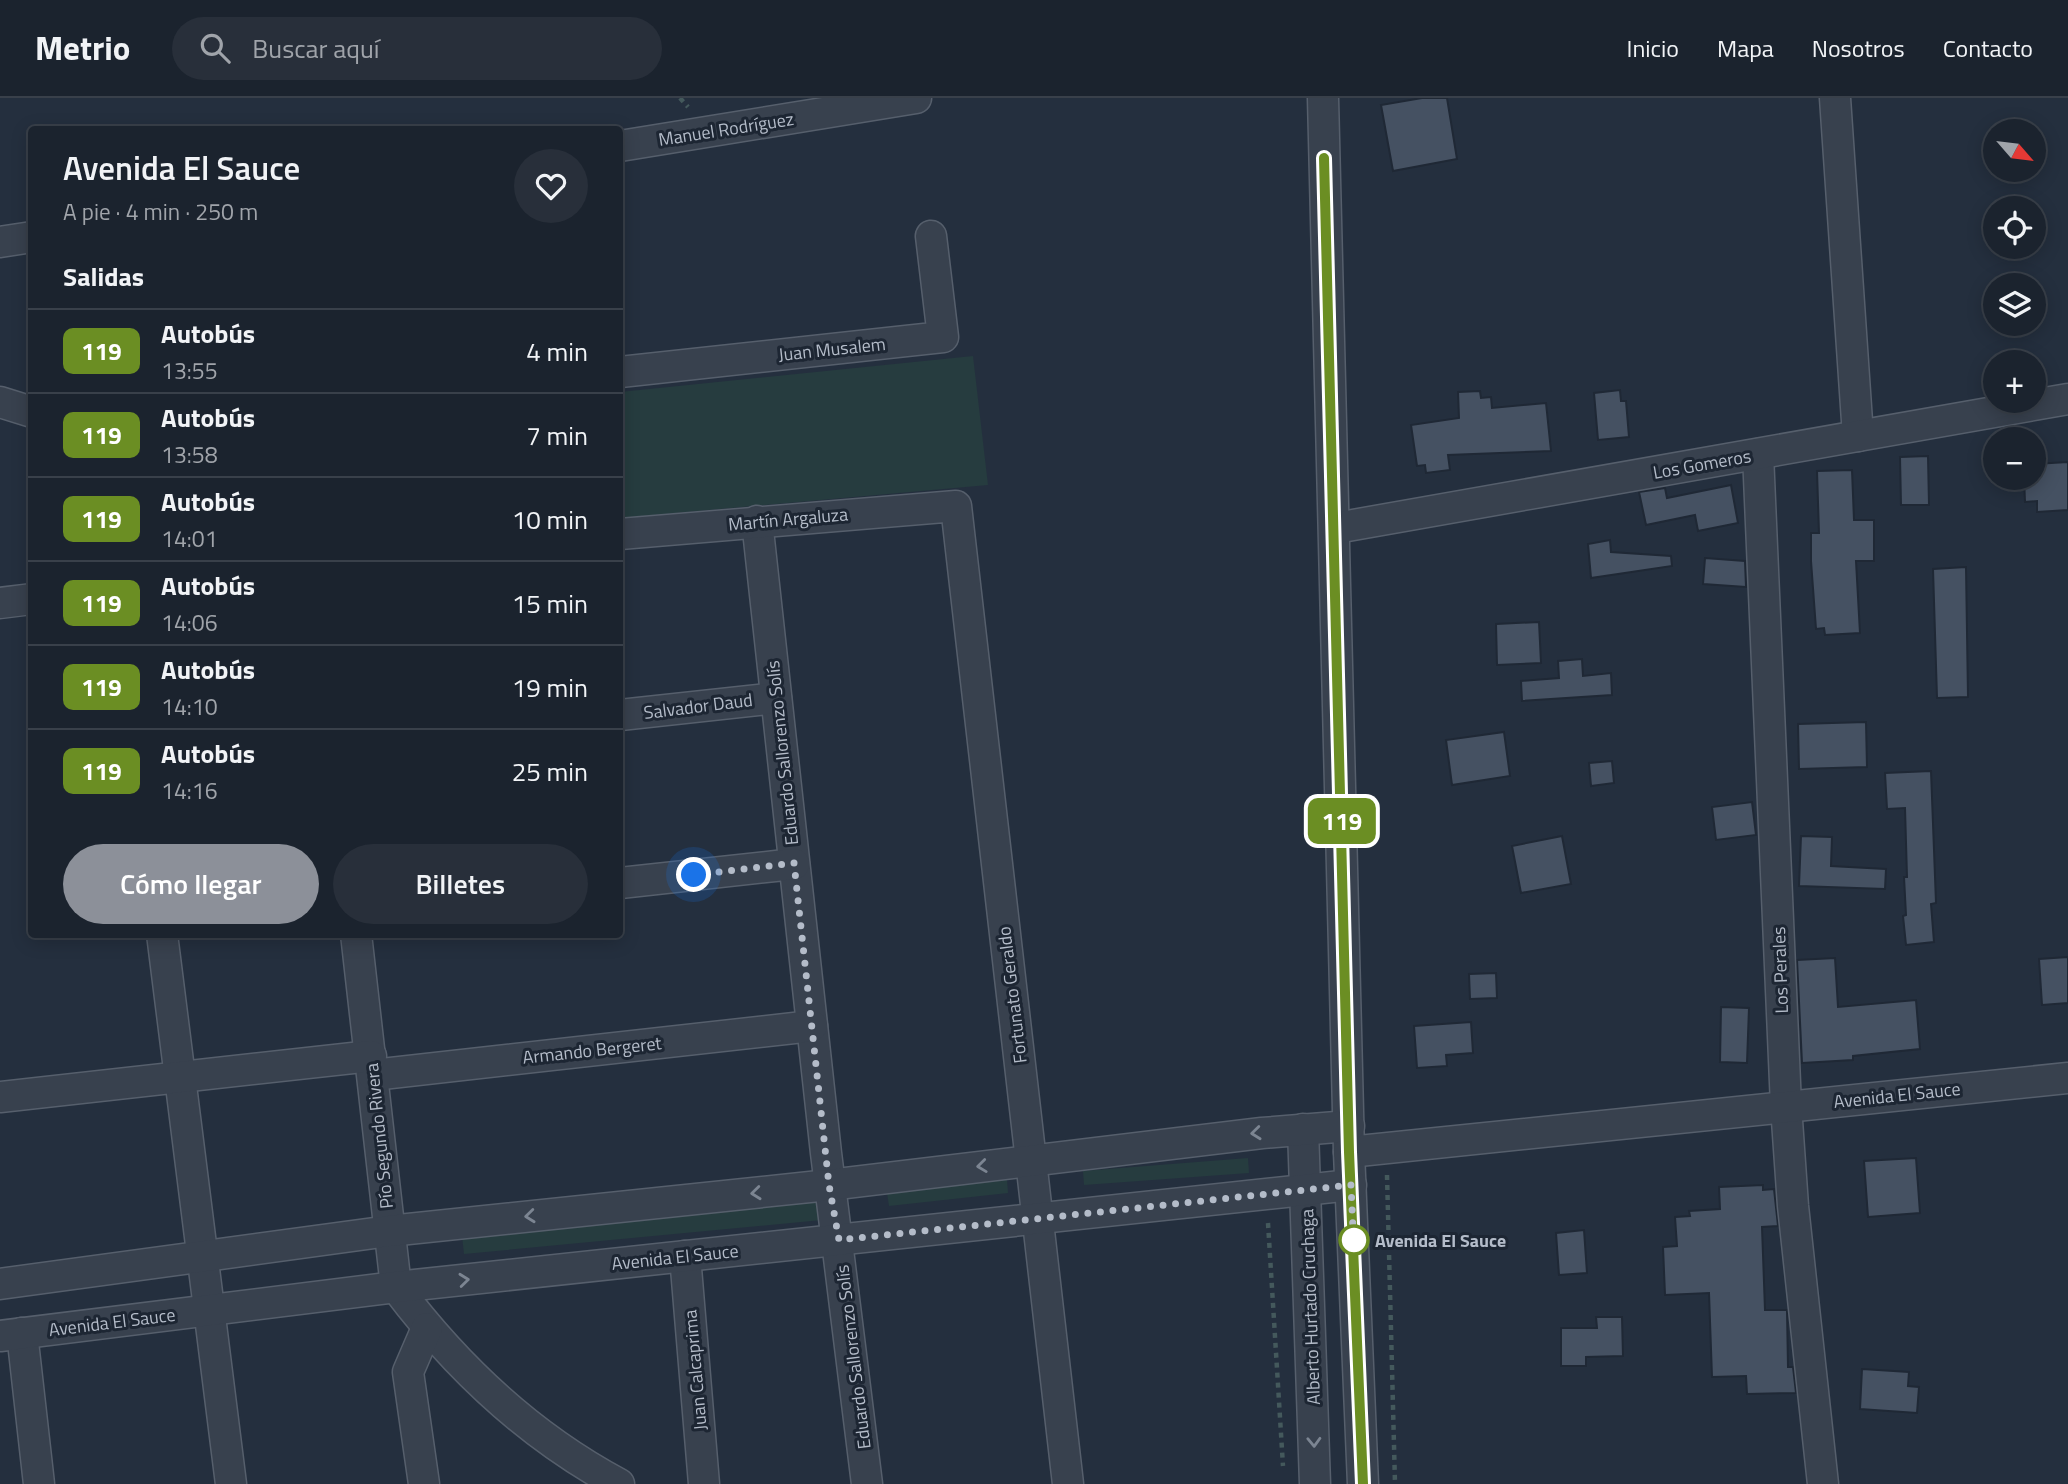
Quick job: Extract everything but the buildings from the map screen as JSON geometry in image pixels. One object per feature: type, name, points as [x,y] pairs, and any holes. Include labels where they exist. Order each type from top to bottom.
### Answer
[{"type":"street","name":"Manuel Rodríguez","points":[[623,146],[916,98]]},
{"type":"street","points":[[1307,98],[1324,158]]},
{"type":"street","points":[[1323,98],[1336,528],[1349,1139],[1363,1484]]},
{"type":"street","points":[[1835,98],[1858,436]]},
{"type":"street","name":"Juan Musalem","points":[[623,372],[943,337],[931,236]]},
{"type":"street","points":[[0,242],[28,238]]},
{"type":"street","name":"Los Gomeros","points":[[1336,528],[2068,399]]},
{"type":"street","points":[[0,402],[28,411]]},
{"type":"street","name":"Los Perales","points":[[1758,454],[1786,1106],[1793,1206],[1823,1484]]},
{"type":"street","name":"Martín Argaluza","points":[[623,534],[956,506]]},
{"type":"street","name":"Fortunato Geraldo","points":[[956,506],[1068,1484]]},
{"type":"street","name":"Eduardo Sallorenzo Solís","points":[[757,521],[829,1185],[839,1240],[867,1484]]},
{"type":"street","points":[[0,603],[28,599]]},
{"type":"street","name":"Salvador Daud","points":[[623,715],[776,698]]},
{"type":"street","points":[[623,883],[794,863]]},
{"type":"street","points":[[162,938],[231,1484]]},
{"type":"street","name":"Pío Segundo Rivera","points":[[356,938],[396,1287],[427,1328],[479,1384],[569,1455],[619,1484]]},
{"type":"street","name":"Armando Bergeret","points":[[0,1097],[180,1078],[372,1066],[812,1026]]},
{"type":"street","name":"Avenida El Sauce","points":[[0,1284],[389,1231],[829,1185],[1303,1129],[1387,1150],[2068,1078]]},
{"type":"street","name":"Alberto Hurtado Cruchaga","points":[[1303,1129],[1315,1484]]},
{"type":"street","name":"Avenida El Sauce","points":[[11,1335],[396,1287],[1265,1192],[1351,1185]]},
{"type":"street","name":"Juan Calcaprima","points":[[685,1256],[704,1484]]},
{"type":"street","points":[[424,1484],[408,1372],[427,1328]]},
{"type":"street","points":[[11,1335],[39,1484]]},
{"type":"path","points":[[1387,1150],[1395,1484]]},
{"type":"path","points":[[1265,1192],[1283,1471]]},
{"type":"green space","points":[[973,356],[988,485],[623,518],[623,392]]},
{"type":"green space","points":[[1248,1158],[1249,1173],[1084,1185],[1083,1171]]},
{"type":"green space","points":[[1007,1179],[1008,1193],[889,1206],[887,1193]]},
{"type":"green space","points":[[820,1201],[822,1220],[464,1254],[462,1236]]},
{"type":"bus line","name":"119","points":[[1324,158],[1336,528],[1349,1152],[1363,1484]]},
{"type":"place","name":"Avenida El Sauce","points":[[1354,1240]]},
{"type":"route","points":[[694,875],[794,863],[829,1185],[839,1240],[1265,1192],[1351,1185],[1354,1252],[1354,1240]]}]
